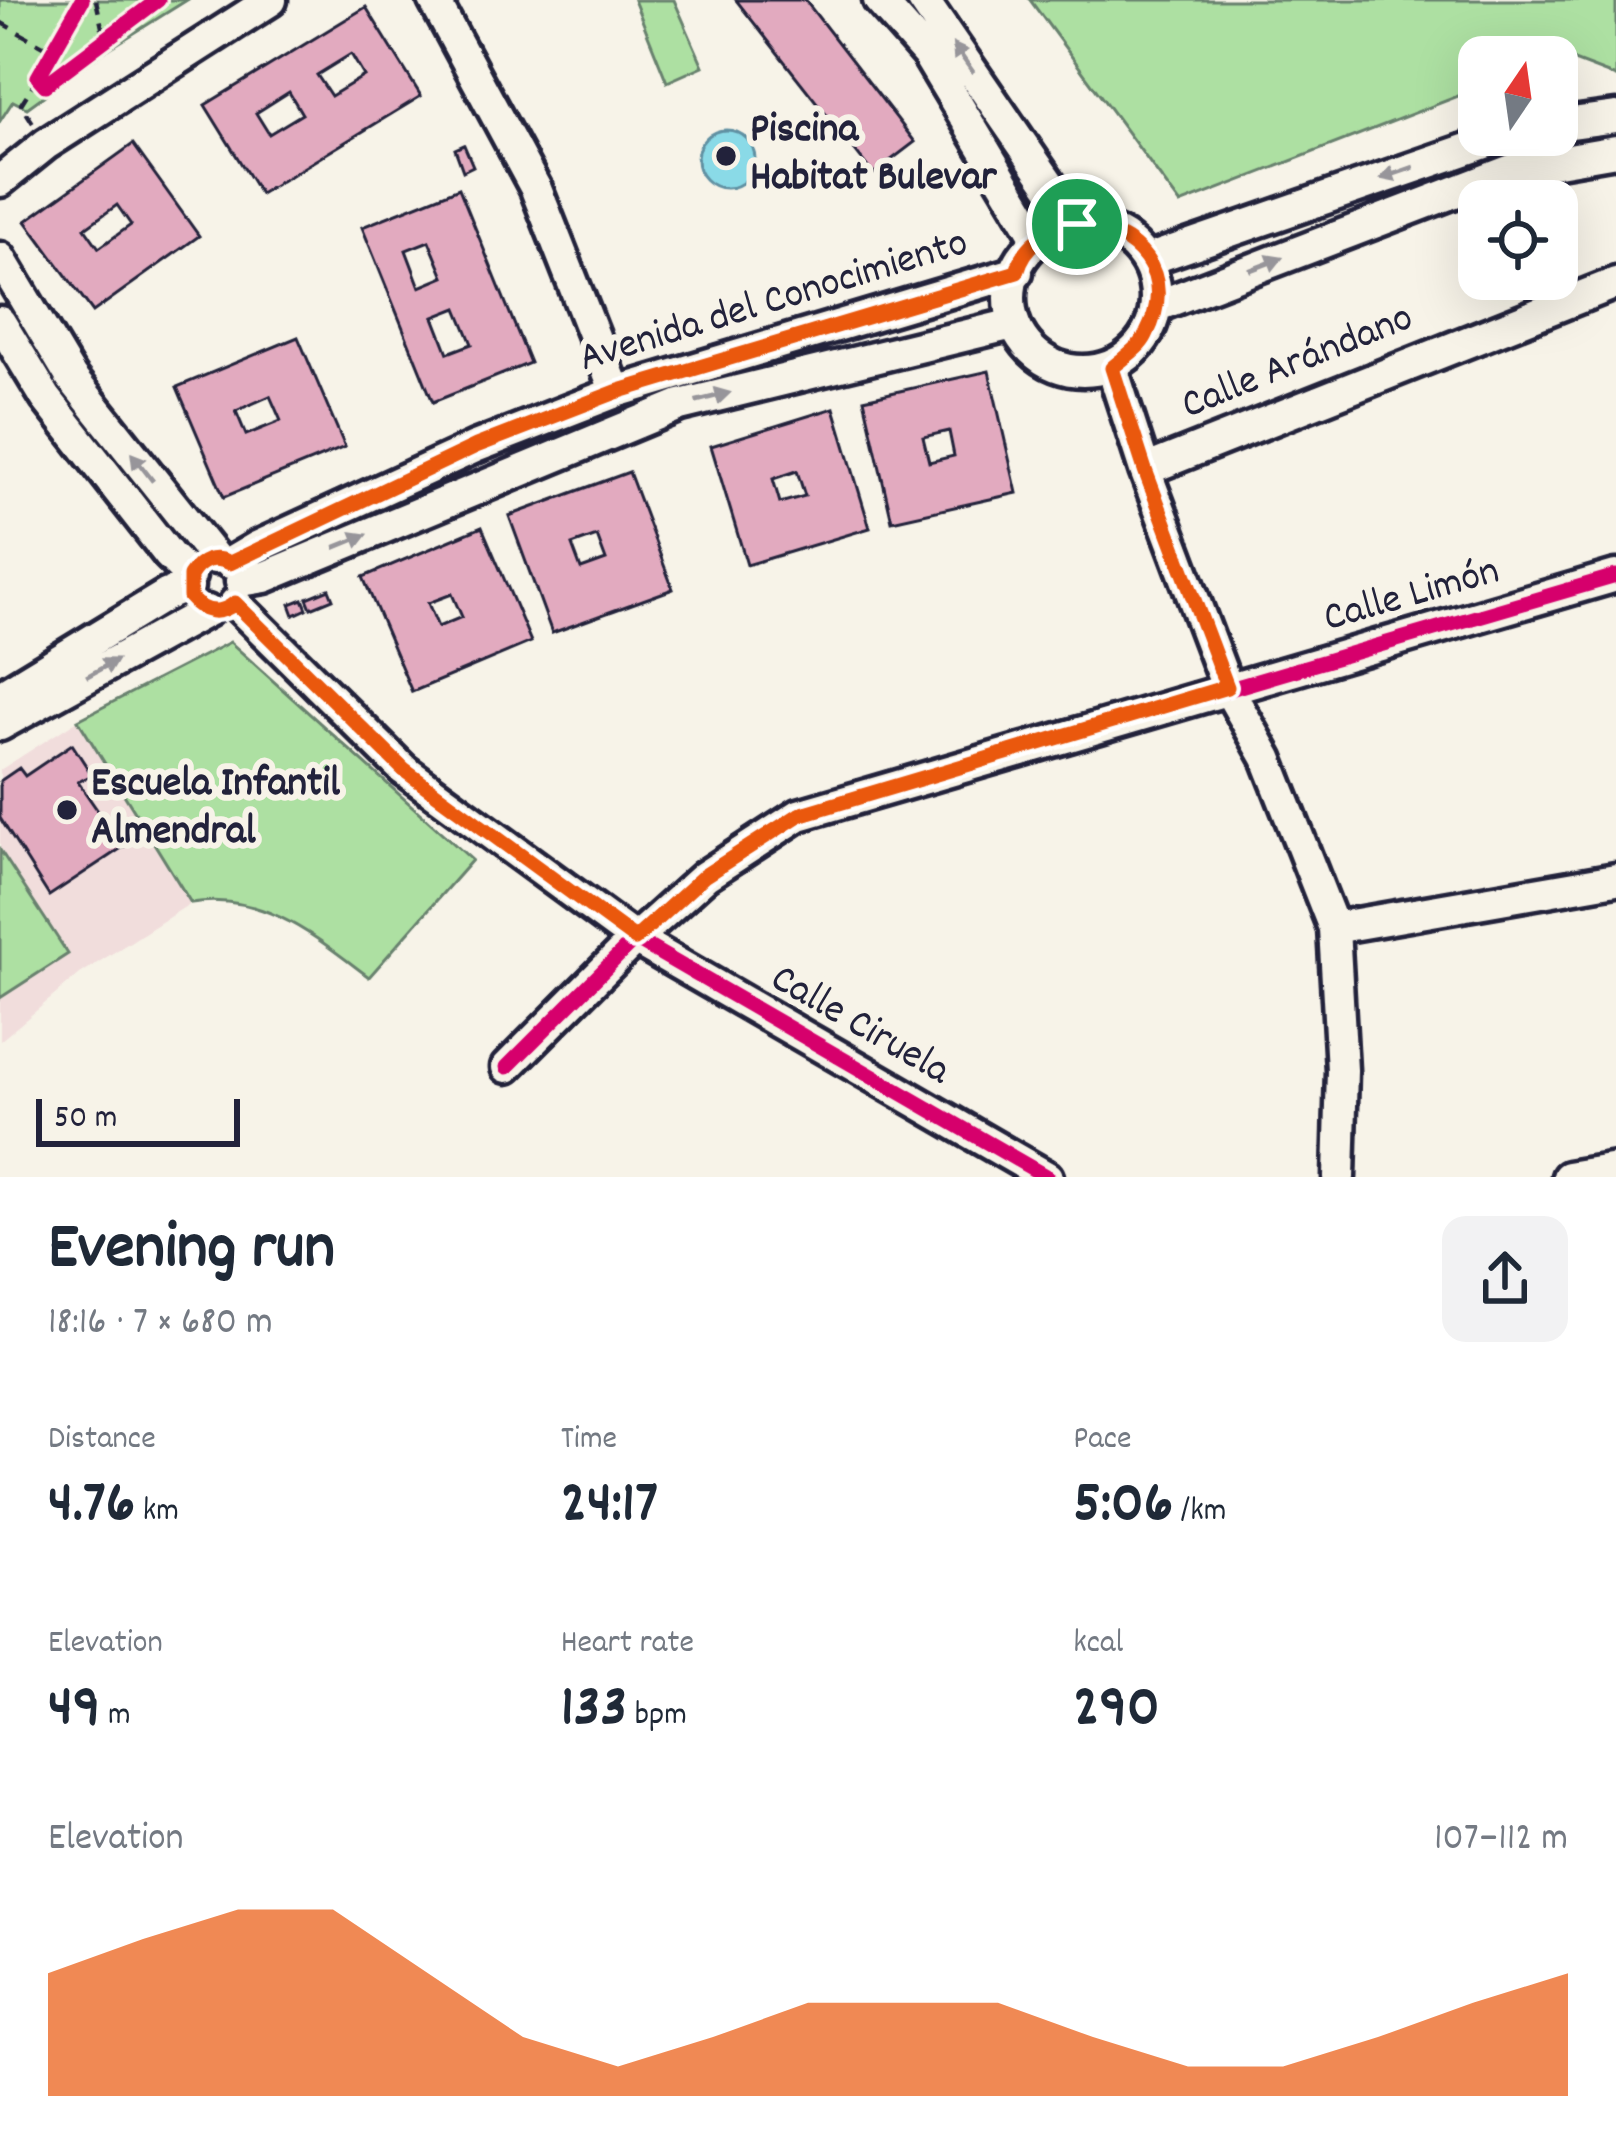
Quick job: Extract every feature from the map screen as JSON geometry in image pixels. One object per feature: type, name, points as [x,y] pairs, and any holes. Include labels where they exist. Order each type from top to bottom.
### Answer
[{"type":"street","points":[[0,181],[46,144],[271,0]]},
{"type":"street","points":[[434,0],[536,189],[616,392]]},
{"type":"street","points":[[879,0],[927,54],[1038,238]]},
{"type":"street","points":[[922,0],[1077,224]]},
{"type":"street","points":[[1578,122],[1616,117]]},
{"type":"street","points":[[1148,260],[1458,152]]},
{"type":"street","points":[[1157,306],[1517,168],[1616,152]]},
{"type":"street","points":[[1077,224],[1108,228],[1130,241],[1148,260],[1155,280],[1157,306],[1144,340],[1112,368],[1081,372],[1055,367],[1029,349],[1013,324],[1009,300],[1021,257],[1038,238],[1077,224]]},
{"type":"street","points":[[0,258],[71,377],[215,583]]},
{"type":"street","name":"Avenida del Conocimiento","points":[[0,725],[215,583],[476,446],[616,392],[1017,272]]},
{"type":"street","name":"Calle Arándano","points":[[1145,470],[1616,283]]},
{"type":"street","points":[[0,322],[46,398],[169,555],[215,583]]},
{"type":"street","name":"Avenida del Conocimiento","points":[[0,696],[166,595],[265,577],[680,405],[1013,324]]},
{"type":"street","points":[[1112,368],[1227,687],[1267,758],[1334,928],[1342,1070],[1339,1177]]},
{"type":"street","name":"Calle Limón","points":[[507,1067],[704,876],[799,815],[1616,576]]},
{"type":"street","name":"Calle Ciruela","points":[[215,583],[404,770],[635,939],[1047,1177]]},
{"type":"street","points":[[1334,928],[1616,879]]},
{"type":"street","points":[[1568,1177],[1616,1169]]},
{"type":"path","points":[[96,0],[101,48]]},
{"type":"path","points":[[0,22],[52,51]]},
{"type":"path","points":[[101,48],[123,27]]},
{"type":"path","points":[[46,144],[21,104],[62,34]]},
{"type":"path","points":[[38,77],[45,86],[60,74]]},
{"type":"shaded area","name":"Escuela Infantil Almendral","points":[[78,720],[191,903],[80,974],[0,1041],[0,770]]},
{"type":"green space","points":[[0,0],[187,0],[27,108],[13,101],[0,121]]},
{"type":"green space","points":[[634,0],[674,0],[703,66],[667,82]]},
{"type":"green space","points":[[1030,0],[1616,0],[1616,77],[1578,62],[1578,36],[1458,36],[1458,96],[1180,204]]},
{"type":"green space","points":[[230,642],[472,860],[369,977],[308,933],[265,911],[217,901],[191,903],[78,720]]},
{"type":"green space","points":[[0,850],[68,954],[0,998]]},
{"type":"water","name":"Piscina Habitat Bulevar","points":[[726,130],[746,139],[755,159],[746,179],[726,188],[706,179],[697,159],[706,139]]},
{"type":"building","points":[[736,0],[805,0],[915,142],[873,174]]},
{"type":"building","points":[[366,7],[421,96],[260,194],[205,105]],"holes":[[[351,54],[364,76],[331,96],[317,75]],[[289,92],[302,114],[269,134],[256,113]]]},
{"type":"building","points":[[133,144],[199,236],[93,312],[26,221]],"holes":[[[117,205],[131,225],[99,248],[85,228]]]},
{"type":"building","points":[[464,145],[473,166],[463,171],[455,149]]},
{"type":"building","points":[[459,188],[530,363],[433,402],[362,227]],"holes":[[[429,241],[444,277],[420,287],[406,250]],[[457,308],[472,344],[448,353],[434,317]]]},
{"type":"building","points":[[298,337],[345,447],[224,497],[177,387]],"holes":[[[270,396],[281,421],[246,435],[236,411]]]},
{"type":"building","points":[[989,371],[1017,493],[892,521],[864,399]],"holes":[[[949,431],[954,456],[929,462],[923,437]]]},
{"type":"building","points":[[834,408],[870,528],[747,565],[711,446]],"holes":[[[797,471],[805,496],[780,503],[773,479]]]},
{"type":"building","points":[[629,472],[673,589],[552,633],[509,516]],"holes":[[[597,536],[606,560],[581,569],[572,545]]]},
{"type":"building","points":[[482,527],[531,642],[412,692],[363,577]],"holes":[[[452,594],[462,617],[438,627],[428,603]]]},
{"type":"building","points":[[329,589],[333,599],[311,608],[307,598]]},
{"type":"building","points":[[303,599],[307,609],[294,615],[290,604]]},
{"type":"building","points":[[72,744],[92,775],[78,782],[123,847],[49,896],[0,818],[0,781],[19,768],[25,776]]},
{"type":"cycle path","points":[[82,0],[38,77],[45,85],[158,0]]},
{"type":"cycle path","points":[[507,1067],[705,876],[799,815],[1616,576]]},
{"type":"cycle path","points":[[235,603],[404,770],[635,939],[1047,1177]]},
{"type":"place","name":"Piscina Habitat Bulevar","points":[[726,156]]},
{"type":"place","name":"Escuela Infantil Almendral","points":[[67,810]]},
{"type":"route","points":[[1077,224],[1108,228],[1130,241],[1148,260],[1155,280],[1157,306],[1144,340],[1112,368],[1227,687],[799,815],[704,876],[635,939],[404,770],[235,603],[217,612],[207,611],[190,597],[190,576],[204,560],[230,563],[476,446],[616,392],[1017,272],[1021,257],[1038,238],[1077,224]]}]
